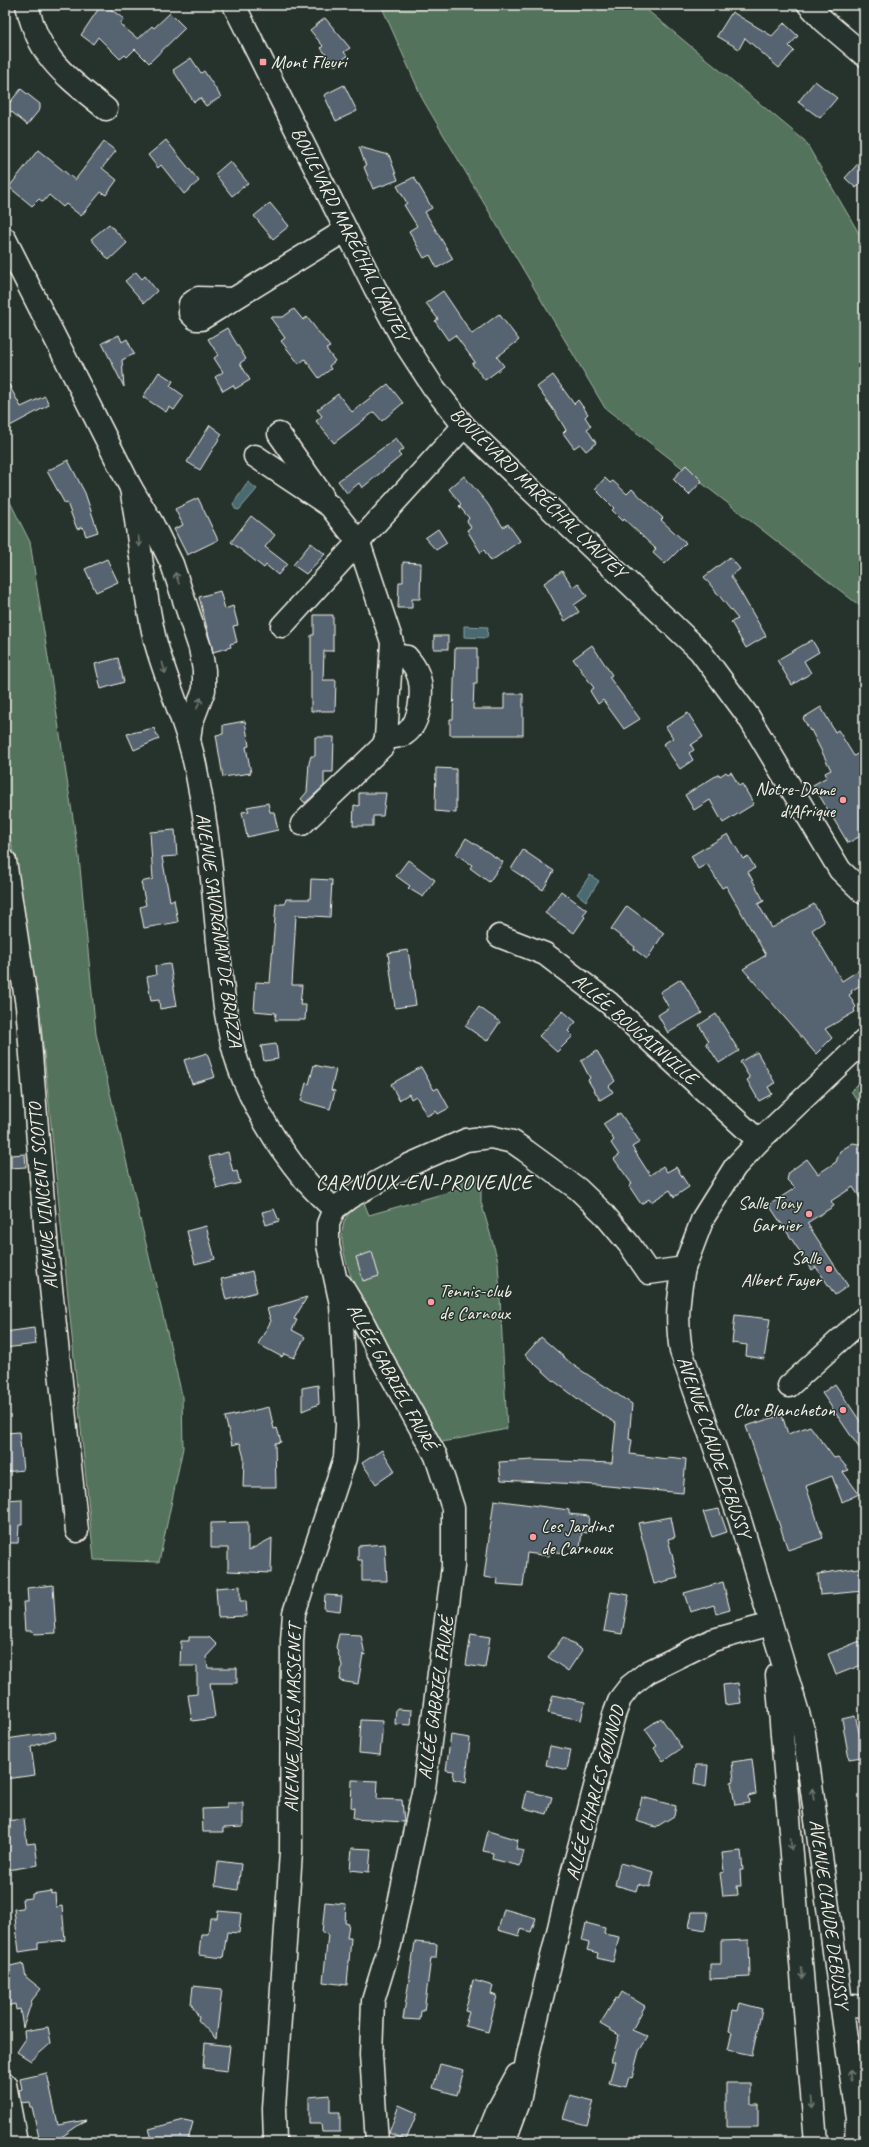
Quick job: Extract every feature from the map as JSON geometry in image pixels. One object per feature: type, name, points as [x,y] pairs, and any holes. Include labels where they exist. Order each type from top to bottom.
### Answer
[{"type":"street","points":[[27,5],[32,26],[42,49],[57,68],[106,110]]},
{"type":"street","name":"BOULEVARD MARÉCHAL LYAUTEY","points":[[234,5],[346,230],[406,345],[434,388],[464,426],[700,651],[748,716],[840,870],[861,888]]},
{"type":"street","points":[[809,5],[824,21],[864,55]]},
{"type":"street","points":[[233,299],[346,230]]},
{"type":"street","name":"AVENUE SAVORGNAN DE BRAZZA","points":[[5,239],[131,488],[152,523],[172,564],[200,648],[204,670],[204,690],[191,724],[189,740]]},
{"type":"street","points":[[282,626],[464,426]]},
{"type":"street","points":[[279,434],[330,506],[359,543],[392,642],[386,738],[379,751],[302,824]]},
{"type":"street","points":[[255,456],[330,506]]},
{"type":"street","name":"AVENUE SAVORGNAN DE BRAZZA","points":[[131,488],[145,589],[155,638],[167,680],[189,740],[205,822],[230,1038],[251,1095],[276,1139],[302,1176],[334,1209]]},
{"type":"street","points":[[386,738],[404,736],[411,729],[418,715],[421,693],[417,671],[407,657],[392,655]]},
{"type":"street","name":"AVENUE VINCENT SCOTTO","points":[[5,861],[28,1006],[47,1250],[77,1531]]},
{"type":"street","name":"ALLÉE BOUGAINVILLE","points":[[499,936],[545,954],[609,1003],[758,1141]]},
{"type":"street","name":"AVENUE CLAUDE DEBUSSY","points":[[856,2142],[857,2118],[804,1733],[740,1520],[681,1351],[677,1326],[677,1304],[684,1268],[704,1218],[719,1191],[736,1167],[758,1141],[864,1041]]},
{"type":"street","points":[[334,1209],[350,1196],[409,1165],[466,1140],[492,1137],[513,1142],[578,1189],[603,1212],[629,1244],[649,1273],[684,1268]]},
{"type":"street","name":"AVENUE JULES MASSENET","points":[[275,2142],[274,2109],[291,1852],[292,1641],[294,1613],[339,1482],[346,1452],[347,1426],[341,1304],[328,1245],[328,1224],[334,1209]]},
{"type":"street","name":"ALLÉE GABRIEL FAURÉ","points":[[335,1277],[362,1320],[436,1456],[453,1508],[453,1566],[424,1788],[390,1945],[373,2001],[372,2054],[378,2142]]},
{"type":"street","points":[[789,1386],[864,1318]]},
{"type":"street","name":"AVENUE CLAUDE DEBUSSY","points":[[771,1624],[784,1743],[816,2142]]},
{"type":"street","name":"ALLÉE CHARLES GOUNOD","points":[[504,2142],[519,2102],[528,2055],[573,1870],[614,1715],[620,1699],[630,1686],[648,1672],[712,1640],[771,1624]]},
{"type":"street","points":[[784,1743],[789,1728],[800,1729],[804,1733]]},
{"type":"street","points":[[841,2005],[864,2007]]},
{"type":"street","name":"ALLÉE CHARLES GOUNOD","points":[[485,2142],[498,2110],[528,2055]]},
{"type":"street","points":[[5,2084],[16,2142]]},
{"type":"green space","points":[[381,5],[641,5],[805,141],[864,242],[864,609],[605,408],[423,100]]},
{"type":"green space","points":[[5,492],[30,542],[79,857],[96,1034],[182,1395],[183,1448],[159,1562],[94,1560],[39,1003],[5,807]]},
{"type":"green space","points":[[864,1078],[864,1111],[851,1091]]},
{"type":"green space","name":"Tennis-club de Carnoux","points":[[481,1176],[481,1202],[498,1261],[507,1429],[437,1443],[394,1368],[362,1303],[350,1273],[343,1246],[343,1226],[350,1212],[364,1203],[369,1215],[463,1188],[460,1177]]},
{"type":"water","points":[[248,482],[257,489],[239,510],[235,509],[233,504]]},
{"type":"water","points":[[464,626],[488,627],[487,638],[464,637]]},
{"type":"water","points":[[590,875],[599,881],[586,901],[577,894]]},
{"type":"building","points":[[101,5],[105,5],[124,19],[120,24],[138,39],[152,26],[154,28],[170,13],[185,28],[149,63],[135,49],[127,57],[125,55],[120,59],[98,37],[93,44],[81,35]]},
{"type":"building","points":[[732,12],[772,36],[784,23],[798,36],[789,46],[794,51],[779,68],[745,38],[739,49],[717,36]]},
{"type":"building","points":[[325,18],[350,48],[344,52],[347,56],[335,66],[321,48],[323,46],[310,30]]},
{"type":"building","points":[[191,58],[201,73],[204,71],[221,97],[206,106],[200,98],[194,102],[173,70]]},
{"type":"building","points":[[815,81],[837,98],[820,118],[798,102]]},
{"type":"building","points":[[344,85],[357,111],[336,121],[324,95]]},
{"type":"building","points":[[21,89],[40,104],[40,109],[27,125],[6,107]]},
{"type":"building","points":[[166,140],[199,181],[184,194],[161,165],[158,168],[148,155]]},
{"type":"building","points":[[104,142],[116,151],[102,168],[117,180],[106,195],[101,192],[81,216],[66,204],[63,207],[49,195],[43,202],[39,199],[32,206],[9,187],[38,150],[75,180]]},
{"type":"building","points":[[359,147],[389,155],[398,180],[373,189],[364,167],[366,166]]},
{"type":"building","points":[[864,157],[864,180],[856,188],[845,178]]},
{"type":"building","points":[[230,161],[248,183],[232,196],[215,174]]},
{"type":"building","points":[[414,177],[432,208],[425,212],[453,259],[437,268],[430,255],[424,258],[409,231],[417,226],[404,205],[407,203],[397,186]]},
{"type":"building","points":[[270,203],[289,226],[273,239],[254,216]]},
{"type":"building","points":[[109,224],[127,243],[109,260],[91,239]]},
{"type":"building","points":[[136,272],[142,279],[145,276],[157,291],[144,303],[125,281]]},
{"type":"building","points":[[443,291],[472,334],[499,314],[519,340],[497,357],[504,366],[485,380],[472,364],[475,362],[455,335],[448,340],[435,321],[438,319],[426,303]]},
{"type":"building","points":[[294,309],[303,320],[307,317],[330,347],[326,349],[335,361],[329,366],[331,369],[319,378],[305,359],[299,364],[281,341],[285,338],[270,317],[283,317]]},
{"type":"building","points":[[227,328],[246,359],[240,363],[250,380],[235,389],[233,385],[223,391],[215,377],[223,372],[214,358],[218,355],[208,339]]},
{"type":"building","points":[[119,335],[122,342],[127,339],[134,354],[122,360],[124,387],[102,343]]},
{"type":"building","points":[[159,372],[173,381],[170,386],[184,396],[174,410],[169,407],[166,412],[143,397]]},
{"type":"building","points":[[553,375],[574,404],[578,400],[588,414],[585,417],[591,426],[587,429],[596,443],[586,451],[580,444],[574,448],[563,433],[566,430],[557,415],[537,387]]},
{"type":"building","points":[[5,378],[21,407],[45,396],[49,405],[10,426],[5,416]]},
{"type":"building","points":[[388,384],[403,403],[382,421],[374,412],[334,443],[316,421],[322,416],[317,410],[338,394],[352,412]]},
{"type":"building","points":[[210,425],[222,434],[200,470],[187,462]]},
{"type":"building","points":[[396,438],[404,449],[398,453],[401,456],[362,488],[359,483],[347,493],[338,481]]},
{"type":"building","points":[[68,460],[85,493],[98,532],[86,536],[83,527],[77,529],[67,503],[65,504],[47,471]]},
{"type":"building","points":[[686,465],[702,481],[689,495],[673,479]]},
{"type":"building","points":[[464,476],[487,503],[503,527],[508,524],[520,541],[491,561],[484,550],[481,553],[467,530],[471,527],[467,521],[469,518],[459,506],[461,504],[449,489]]},
{"type":"building","points":[[605,478],[610,483],[613,481],[627,494],[632,489],[663,518],[661,520],[686,543],[665,564],[653,553],[656,549],[624,519],[623,521],[612,510],[614,508],[595,489]]},
{"type":"building","points":[[198,498],[218,540],[187,555],[174,529],[183,525],[175,509]]},
{"type":"building","points":[[251,516],[275,535],[265,547],[287,564],[278,575],[266,565],[264,568],[231,542]]},
{"type":"building","points":[[438,529],[447,543],[436,550],[425,538]]},
{"type":"building","points":[[311,543],[325,554],[306,574],[293,565]]},
{"type":"building","points":[[730,557],[740,569],[731,576],[766,636],[746,648],[731,622],[738,619],[704,577]]},
{"type":"building","points":[[107,559],[118,582],[96,592],[85,569]]},
{"type":"building","points":[[403,562],[421,563],[420,599],[412,599],[412,608],[398,608],[399,582],[403,582]]},
{"type":"building","points":[[562,571],[573,587],[578,583],[587,596],[574,605],[579,612],[565,621],[544,583]]},
{"type":"building","points":[[220,591],[225,609],[233,606],[238,625],[233,626],[237,642],[230,644],[231,647],[213,652],[199,597]]},
{"type":"building","points":[[314,615],[333,615],[333,651],[324,651],[323,680],[336,680],[335,711],[311,711],[311,635],[314,635]]},
{"type":"building","points":[[434,636],[448,636],[448,649],[434,649]]},
{"type":"building","points":[[812,640],[819,652],[804,661],[811,673],[792,685],[777,660]]},
{"type":"building","points":[[592,645],[612,675],[609,677],[640,719],[624,729],[603,700],[598,704],[590,691],[594,688],[573,659]]},
{"type":"building","points":[[455,648],[477,648],[477,684],[474,684],[473,709],[504,709],[504,694],[523,694],[523,735],[450,735],[450,719],[453,719]]},
{"type":"building","points":[[118,658],[124,682],[101,689],[95,664]]},
{"type":"building","name":"Notre-Dame d'Afrique","points":[[821,707],[835,732],[838,730],[854,756],[864,750],[864,834],[848,843],[813,785],[827,777],[825,773],[831,770],[811,730],[810,731],[803,718]]},
{"type":"building","points":[[688,713],[703,737],[691,745],[694,750],[689,753],[693,760],[680,769],[663,744],[673,738],[666,727]]},
{"type":"building","points":[[245,721],[249,746],[246,747],[251,773],[223,777],[216,735],[223,734],[223,725]]},
{"type":"building","points":[[154,728],[159,739],[134,750],[127,734]]},
{"type":"building","points":[[315,737],[334,737],[333,772],[324,772],[324,786],[305,803],[301,799],[307,792],[309,763],[311,756],[315,756]]},
{"type":"building","points":[[436,768],[456,769],[456,813],[435,811]]},
{"type":"building","points":[[726,772],[728,774],[731,772],[739,786],[742,784],[754,804],[723,823],[710,800],[694,810],[685,795],[719,774],[720,776]]},
{"type":"building","points":[[359,793],[386,793],[383,816],[373,816],[373,826],[353,826],[354,805],[359,806]]},
{"type":"building","points":[[268,803],[270,812],[274,812],[278,830],[247,837],[242,812],[249,811],[247,807]]},
{"type":"building","points":[[175,830],[177,856],[162,857],[170,901],[174,899],[178,922],[144,928],[140,907],[146,905],[141,882],[153,879],[150,832]]},
{"type":"building","points":[[728,834],[743,859],[748,856],[755,868],[748,872],[764,901],[758,904],[772,928],[814,904],[824,922],[812,930],[842,981],[864,967],[864,983],[851,991],[852,993],[849,995],[856,1007],[854,1009],[855,1012],[825,1029],[832,1038],[816,1054],[743,969],[766,955],[726,886],[722,888],[707,864],[698,869],[691,856]]},
{"type":"building","points":[[466,838],[503,862],[489,882],[470,868],[472,865],[456,854]]},
{"type":"building","points":[[523,850],[554,871],[543,890],[511,869]]},
{"type":"building","points":[[408,860],[435,880],[423,897],[408,888],[410,886],[396,876]]},
{"type":"building","points":[[311,879],[332,880],[330,917],[296,915],[292,985],[302,985],[300,1005],[306,1005],[305,1020],[275,1020],[276,1013],[254,1011],[256,982],[270,983],[276,904],[285,904],[286,899],[310,899]]},
{"type":"building","points":[[561,891],[587,910],[583,915],[585,917],[574,933],[545,913]]},
{"type":"building","points":[[627,906],[664,933],[647,959],[634,949],[635,947],[611,929]]},
{"type":"building","points":[[408,950],[416,1005],[395,1008],[388,953]]},
{"type":"building","points":[[170,964],[177,1006],[160,1009],[159,1000],[151,1001],[147,977],[156,975],[155,966]]},
{"type":"building","points":[[681,979],[702,1013],[668,1033],[658,1015],[669,1008],[660,992]]},
{"type":"building","points":[[479,1007],[500,1022],[487,1041],[465,1026]]},
{"type":"building","points":[[563,1011],[576,1022],[568,1031],[573,1036],[557,1052],[539,1036]]},
{"type":"building","points":[[716,1014],[739,1051],[719,1063],[706,1043],[709,1041],[699,1025]]},
{"type":"building","points":[[276,1044],[278,1059],[264,1061],[261,1046]]},
{"type":"building","points":[[597,1051],[615,1081],[609,1086],[613,1092],[600,1100],[588,1080],[590,1078],[581,1061]]},
{"type":"building","points":[[757,1052],[775,1083],[768,1087],[772,1094],[759,1101],[747,1080],[750,1078],[740,1062]]},
{"type":"building","points":[[207,1053],[215,1077],[192,1084],[184,1060]]},
{"type":"building","points":[[314,1065],[336,1070],[331,1090],[335,1091],[330,1109],[301,1101],[306,1083],[309,1084]]},
{"type":"building","points":[[421,1067],[434,1090],[438,1088],[449,1108],[438,1114],[436,1111],[427,1116],[416,1096],[411,1099],[409,1094],[399,1100],[391,1084]]},
{"type":"building","points":[[620,1113],[640,1142],[632,1147],[650,1175],[663,1166],[667,1172],[676,1167],[689,1187],[674,1197],[670,1190],[651,1202],[649,1199],[641,1204],[629,1186],[632,1184],[614,1159],[619,1155],[611,1143],[614,1140],[603,1124]]},
{"type":"building","points":[[853,1143],[864,1145],[864,1204],[853,1187],[831,1201],[834,1206],[807,1223],[848,1286],[835,1295],[816,1267],[812,1270],[769,1205],[795,1188],[787,1180],[789,1172],[807,1159],[818,1174],[836,1162],[840,1151]]},
{"type":"building","points":[[228,1152],[233,1172],[237,1171],[240,1183],[217,1189],[209,1157]]},
{"type":"building","points":[[25,1154],[26,1167],[11,1168],[11,1155]]},
{"type":"building","points":[[274,1209],[279,1221],[266,1225],[262,1212]]},
{"type":"building","points":[[206,1226],[215,1259],[195,1264],[187,1231]]},
{"type":"building","points":[[372,1252],[379,1276],[363,1281],[356,1257]]},
{"type":"building","points":[[252,1271],[257,1292],[226,1300],[221,1279]]},
{"type":"building","points":[[307,1297],[294,1319],[297,1320],[292,1330],[305,1337],[294,1358],[284,1354],[282,1357],[258,1344],[271,1321],[267,1309]]},
{"type":"building","points":[[735,1315],[770,1319],[764,1359],[746,1356],[747,1345],[732,1343]]},
{"type":"building","points":[[34,1328],[36,1344],[5,1348],[5,1332]]},
{"type":"building","points":[[541,1337],[573,1365],[632,1404],[629,1439],[632,1440],[630,1454],[667,1459],[668,1457],[686,1459],[683,1493],[597,1485],[501,1480],[499,1462],[533,1460],[612,1463],[616,1423],[586,1405],[554,1381],[525,1355]]},
{"type":"building","name":"Clos Blancheton","points":[[835,1384],[864,1427],[864,1455],[822,1393]]},
{"type":"building","points":[[318,1385],[319,1404],[302,1411],[302,1388]]},
{"type":"building","points":[[269,1407],[274,1429],[277,1428],[281,1442],[275,1443],[276,1487],[243,1487],[244,1458],[240,1443],[232,1445],[225,1417]]},
{"type":"building","points":[[782,1415],[788,1434],[810,1426],[834,1458],[838,1457],[849,1470],[843,1472],[859,1494],[842,1502],[832,1476],[806,1486],[823,1538],[788,1550],[746,1426]]},
{"type":"building","points":[[19,1432],[23,1470],[5,1472],[5,1433]]},
{"type":"building","points":[[382,1450],[395,1471],[376,1484],[362,1463]]},
{"type":"building","points":[[22,1499],[22,1525],[19,1525],[18,1543],[5,1543],[5,1500]]},
{"type":"building","name":"Les Jardins de Carnoux","points":[[494,1500],[569,1510],[569,1514],[589,1516],[587,1533],[582,1532],[580,1548],[564,1546],[564,1553],[549,1551],[549,1556],[527,1553],[523,1586],[497,1584],[498,1579],[484,1577]]},
{"type":"building","points":[[719,1509],[727,1532],[712,1537],[703,1512]]},
{"type":"building","points":[[671,1517],[675,1537],[668,1539],[678,1578],[654,1584],[638,1523]]},
{"type":"building","points":[[248,1522],[248,1551],[272,1538],[271,1573],[228,1571],[228,1548],[211,1548],[211,1523]]},
{"type":"building","points":[[385,1544],[387,1581],[362,1581],[362,1560],[358,1560],[358,1546]]},
{"type":"building","points":[[864,1567],[864,1591],[820,1595],[818,1574]]},
{"type":"building","points":[[723,1582],[730,1610],[716,1614],[714,1605],[690,1612],[684,1593]]},
{"type":"building","points":[[53,1585],[56,1633],[34,1634],[33,1631],[25,1631],[23,1602],[28,1602],[27,1588]]},
{"type":"building","points":[[240,1586],[240,1601],[246,1601],[247,1616],[218,1617],[216,1588]]},
{"type":"building","points":[[611,1592],[629,1595],[622,1634],[604,1631]]},
{"type":"building","points":[[325,1595],[342,1596],[340,1611],[324,1609]]},
{"type":"building","points":[[339,1634],[361,1635],[365,1655],[363,1654],[358,1684],[340,1681],[342,1665],[336,1647]]},
{"type":"building","points":[[471,1634],[490,1637],[485,1668],[466,1665]]},
{"type":"building","points":[[189,1637],[209,1637],[217,1645],[206,1657],[208,1668],[237,1668],[237,1683],[210,1683],[215,1718],[192,1721],[188,1695],[197,1694],[197,1666],[180,1666],[181,1641],[189,1641]]},
{"type":"building","points":[[563,1637],[582,1650],[568,1671],[548,1657]]},
{"type":"building","points":[[860,1641],[864,1651],[864,1664],[836,1675],[828,1654]]},
{"type":"building","points":[[738,1683],[741,1703],[725,1705],[723,1685]]},
{"type":"building","points":[[553,1695],[585,1702],[581,1720],[548,1713]]},
{"type":"building","points":[[396,1709],[412,1710],[411,1725],[395,1724]]},
{"type":"building","points":[[855,1716],[863,1748],[861,1749],[862,1757],[849,1759],[842,1719]]},
{"type":"building","points":[[661,1718],[682,1748],[663,1761],[654,1748],[657,1746],[645,1729]]},
{"type":"building","points":[[361,1720],[383,1721],[380,1755],[359,1753]]},
{"type":"building","points":[[55,1732],[56,1738],[31,1747],[35,1775],[5,1779],[5,1758],[8,1757],[6,1739]]},
{"type":"building","points":[[451,1735],[470,1738],[466,1782],[453,1779],[454,1771],[446,1770]]},
{"type":"building","points":[[550,1746],[571,1750],[567,1770],[546,1765]]},
{"type":"building","points":[[752,1759],[756,1794],[748,1796],[749,1803],[735,1805],[731,1782],[734,1781],[732,1762]]},
{"type":"building","points":[[696,1765],[708,1765],[706,1787],[694,1784]]},
{"type":"building","points":[[352,1780],[378,1781],[377,1799],[402,1800],[404,1822],[353,1819],[354,1808],[351,1807]]},
{"type":"building","points":[[527,1791],[552,1797],[547,1814],[523,1808]]},
{"type":"building","points":[[642,1797],[676,1806],[674,1816],[656,1827],[636,1821]]},
{"type":"building","points":[[227,1803],[243,1803],[243,1827],[223,1828],[223,1832],[203,1832],[202,1809],[227,1808]]},
{"type":"building","points":[[24,1819],[27,1844],[35,1843],[38,1865],[8,1870],[5,1847],[5,1821]]},
{"type":"building","points":[[488,1831],[518,1840],[516,1849],[524,1851],[520,1866],[492,1859],[493,1853],[483,1851]]},
{"type":"building","points":[[352,1848],[371,1849],[369,1872],[350,1870]]},
{"type":"building","points":[[741,1851],[743,1870],[740,1870],[741,1886],[737,1886],[738,1895],[723,1896],[720,1873],[724,1872],[722,1853]]},
{"type":"building","points":[[218,1861],[241,1864],[238,1890],[215,1886]]},
{"type":"building","points":[[620,1863],[654,1872],[650,1887],[638,1884],[636,1891],[615,1885]]},
{"type":"building","points":[[51,1891],[51,1894],[55,1893],[56,1907],[62,1906],[65,1940],[38,1943],[38,1949],[19,1952],[14,1909],[23,1908],[22,1899],[32,1898],[32,1894]]},
{"type":"building","points":[[325,1902],[346,1904],[345,1923],[349,1924],[347,1938],[351,1938],[347,1985],[323,1982],[328,1934],[322,1933]]},
{"type":"building","points":[[504,1909],[536,1918],[531,1932],[521,1929],[519,1936],[498,1930]]},
{"type":"building","points":[[218,1911],[241,1913],[239,1933],[227,1932],[223,1958],[199,1955],[201,1934],[208,1934],[210,1918],[217,1918]]},
{"type":"building","points":[[692,1912],[708,1912],[705,1930],[689,1927]]},
{"type":"building","points":[[586,1923],[605,1928],[604,1934],[619,1937],[613,1962],[597,1958],[598,1953],[587,1950],[589,1943],[582,1941]]},
{"type":"building","points":[[749,1940],[750,1977],[710,1979],[710,1964],[721,1964],[721,1941]]},
{"type":"building","points":[[415,1942],[437,1944],[436,1958],[431,1958],[424,2011],[421,2011],[420,2020],[403,2019]]},
{"type":"building","points":[[23,1963],[26,1977],[41,1989],[32,2000],[23,2028],[20,2009],[16,2010],[15,2004],[7,2006],[5,1979],[8,1979],[6,1967]]},
{"type":"building","points":[[473,1980],[493,1986],[491,1994],[497,1996],[488,2032],[465,2026],[469,2012],[465,2011]]},
{"type":"building","points":[[193,1986],[222,1989],[216,2039],[198,2020],[199,2017],[191,2004]]},
{"type":"building","points":[[622,1992],[645,2006],[632,2030],[648,2037],[639,2051],[632,2078],[629,2077],[626,2087],[609,2083],[615,2062],[611,2062],[619,2035],[600,2024],[616,1998],[618,1999]]},
{"type":"building","points":[[740,2003],[762,2009],[752,2055],[728,2050],[732,2032],[729,2031],[733,2010],[738,2011]]},
{"type":"building","points":[[48,2027],[51,2043],[31,2061],[17,2052],[25,2040],[24,2031]]},
{"type":"building","points":[[205,2043],[230,2046],[227,2071],[203,2068]]},
{"type":"building","points":[[440,2064],[464,2070],[457,2095],[433,2088]]},
{"type":"building","points":[[47,2073],[58,2125],[86,2120],[60,2138],[61,2142],[40,2142],[32,2107],[30,2107],[29,2102],[21,2103],[19,2090],[22,2089],[20,2079]]},
{"type":"building","points":[[726,2083],[751,2083],[751,2104],[758,2104],[758,2127],[726,2127]]},
{"type":"building","points":[[330,2095],[330,2112],[340,2112],[340,2132],[322,2132],[321,2124],[309,2124],[309,2097]]},
{"type":"building","points":[[570,2095],[594,2101],[587,2125],[563,2119]]},
{"type":"building","points":[[399,2105],[417,2113],[406,2140],[389,2133]]},
{"type":"building","points":[[184,2120],[193,2122],[188,2140],[183,2140],[182,2142],[153,2142],[149,2129]]},
{"type":"place","name":"Mont Fleuri","points":[[263,62]]},
{"type":"place","name":"Notre-Dame d'Afrique","points":[[843,800]]},
{"type":"place","name":"Salle Tony Garnier","points":[[809,1214]]},
{"type":"place","name":"Salle Albert Fayer","points":[[829,1269]]},
{"type":"place","name":"Tennis-club de Carnoux","points":[[431,1302]]},
{"type":"place","name":"Clos Blancheton","points":[[843,1410]]},
{"type":"place","name":"Les Jardins de Carnoux","points":[[533,1537]]},
{"type":"district","name":"CARNOUX-EN-PROVENCE","points":[[424,1182]]}]
